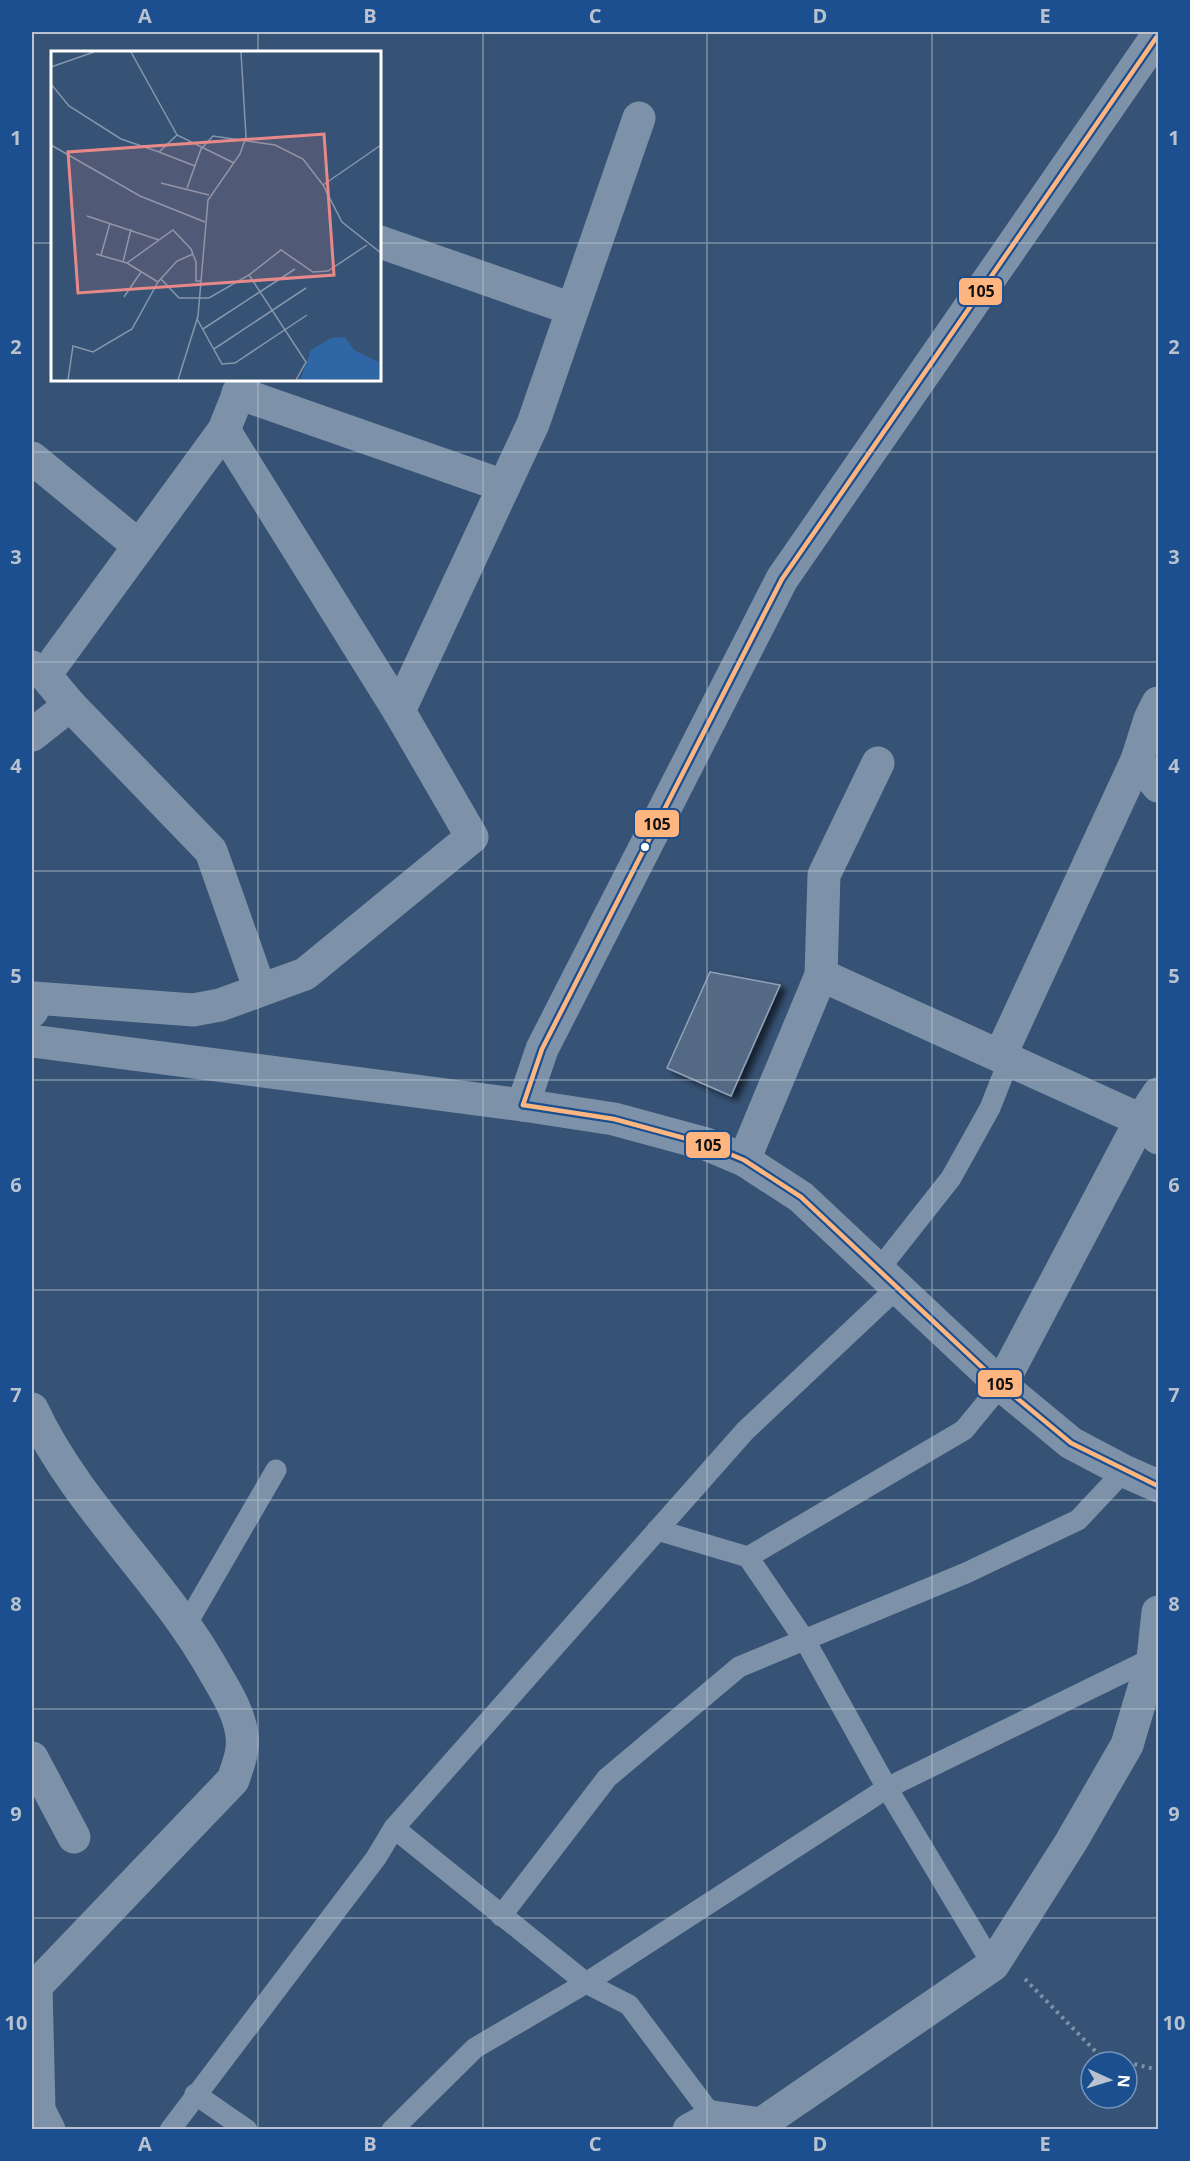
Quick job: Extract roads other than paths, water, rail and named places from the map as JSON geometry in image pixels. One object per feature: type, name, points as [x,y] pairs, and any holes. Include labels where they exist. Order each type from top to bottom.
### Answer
[{"type":"street","points":[[523,1105],[542,1049],[782,579],[1158,35]]},
{"type":"street","points":[[399,711],[533,423],[639,118]]},
{"type":"street","points":[[381,242],[572,309]]},
{"type":"street","points":[[260,990],[211,851],[38,671],[139,546],[224,430],[241,386],[504,486]]},
{"type":"street","points":[[32,1011],[34,998],[193,1010],[220,1005],[305,974],[472,837],[399,711],[224,430]]},
{"type":"street","points":[[32,458],[139,546]]},
{"type":"street","points":[[1004,1058],[1137,760],[1150,719],[1158,703]]},
{"type":"street","points":[[32,735],[70,705]]},
{"type":"street","points":[[1137,760],[1158,786]]},
{"type":"street","points":[[744,1160],[821,975],[824,875],[878,763]]},
{"type":"street","points":[[821,975],[1004,1058],[1153,1117],[1001,1385]]},
{"type":"street","points":[[32,1041],[523,1105],[614,1119],[706,1144],[744,1160],[801,1197],[889,1277],[1001,1385],[1071,1443],[1158,1486]]},
{"type":"street","points":[[32,1409],[40,1451],[186,1625],[229,1698],[242,1735],[241,1755],[233,1780],[34,1985],[40,2117]]},
{"type":"street","points":[[701,2123],[762,2127],[997,1959],[1102,1792],[1127,1745],[1153,1658],[1158,1612]]},
{"type":"street","points":[[32,1758],[74,1837]]},
{"type":"lane","points":[[170,2130],[195,2094],[376,1858],[394,1828],[745,1431],[889,1277],[951,1178],[990,1108],[1004,1058]]},
{"type":"lane","points":[[748,1557],[964,1430],[1001,1385]]},
{"type":"lane","points":[[186,1625],[276,1470]]},
{"type":"lane","points":[[501,1917],[607,1778],[739,1667],[806,1642],[966,1573],[1078,1520],[1124,1471]]},
{"type":"lane","points":[[657,1530],[748,1557],[806,1642],[887,1788],[997,1959]]},
{"type":"lane","points":[[392,2130],[475,2048],[585,1983],[887,1788],[1153,1658]]},
{"type":"lane","points":[[394,1828],[585,1983],[629,2004],[701,2123]]},
{"type":"lane","points":[[195,2094],[248,2130]]}]
